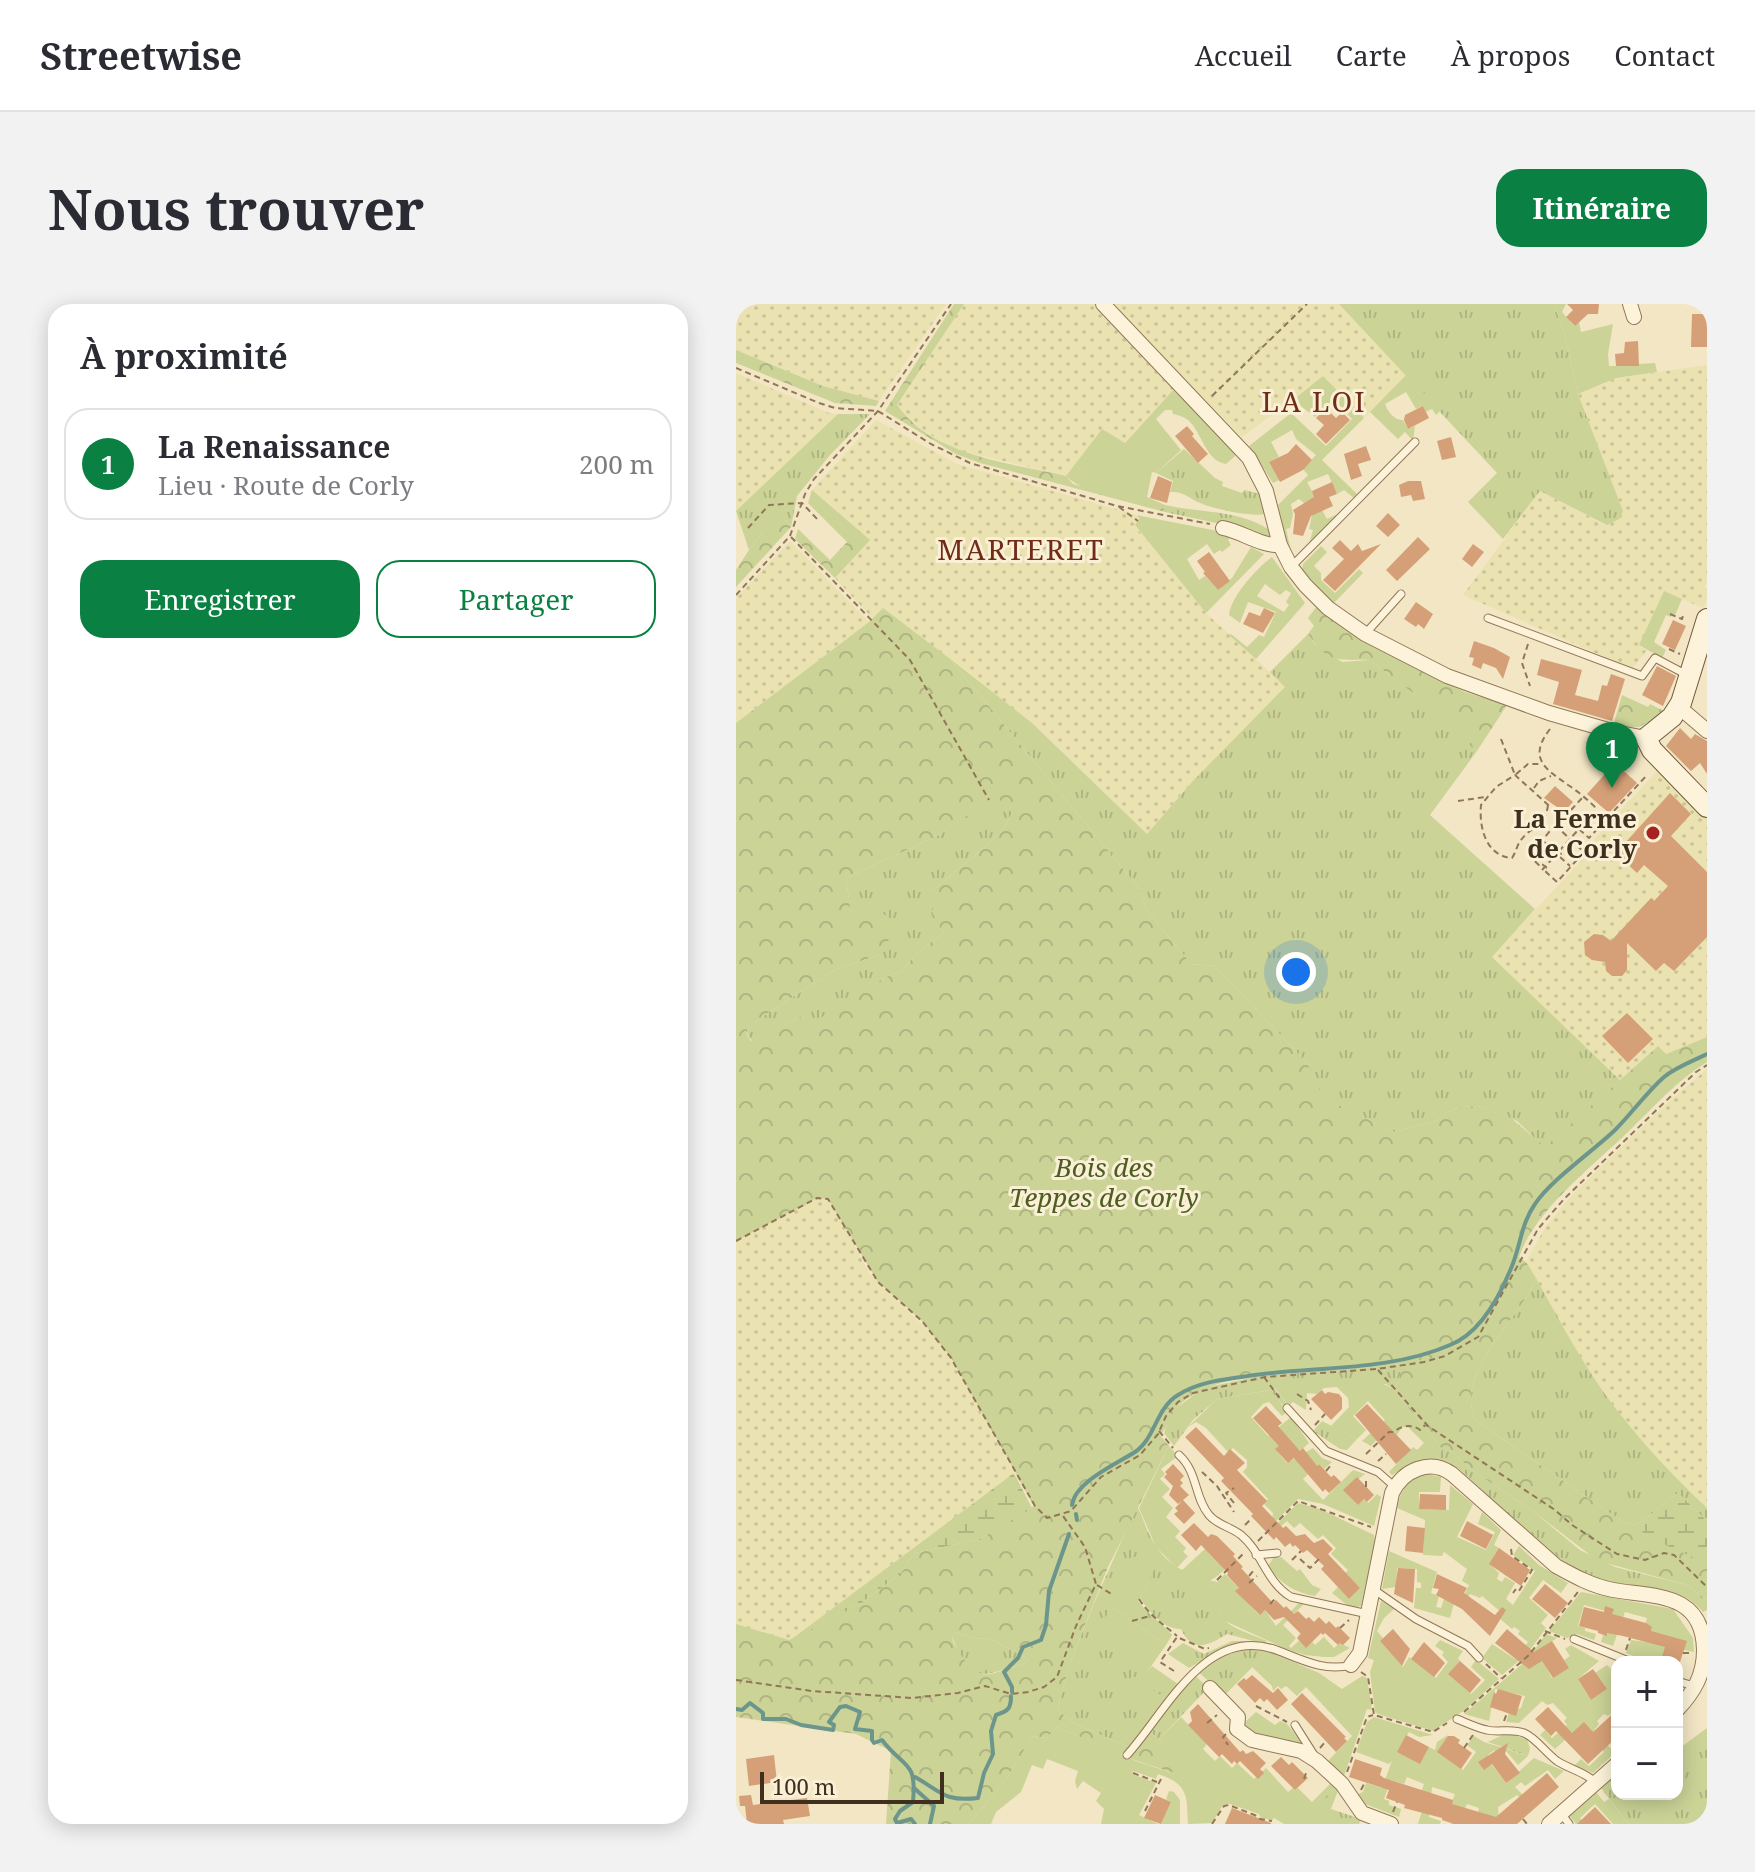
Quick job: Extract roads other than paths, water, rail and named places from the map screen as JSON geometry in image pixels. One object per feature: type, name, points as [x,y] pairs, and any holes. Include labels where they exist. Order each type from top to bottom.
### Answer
[{"type":"street","points":[[1103,304],[1246,454],[1270,502],[1280,545],[1291,567],[1315,597],[1365,634],[1472,686],[1573,720],[1646,738],[1652,750],[1707,807]]},
{"type":"street","points":[[1223,528],[1268,545],[1280,545]]},
{"type":"street","points":[[1646,738],[1672,717],[1679,707],[1707,619]]},
{"type":"street","points":[[1679,707],[1707,731]]},
{"type":"street","points":[[1351,1665],[1360,1653],[1389,1500],[1395,1487],[1410,1472],[1432,1466],[1446,1469],[1556,1566],[1586,1582],[1614,1590],[1666,1596],[1702,1618],[1704,1654],[1697,1686],[1683,1703]]},
{"type":"street","points":[[1210,1688],[1238,1717],[1237,1729],[1245,1736],[1301,1751],[1342,1784],[1362,1813],[1391,1824]]},
{"type":"street","points":[[1549,1824],[1565,1818],[1595,1782],[1611,1769]]},
{"type":"lane","points":[[1291,567],[1415,442]]},
{"type":"lane","points":[[1365,634],[1401,594]]},
{"type":"lane","points":[[1488,618],[1642,676],[1655,658],[1689,676]]},
{"type":"lane","points":[[1287,1408],[1326,1451],[1378,1472],[1395,1487]]},
{"type":"lane","points":[[1179,1455],[1189,1464],[1208,1515],[1241,1535],[1283,1592],[1291,1597],[1368,1614]]},
{"type":"lane","points":[[1256,1555],[1277,1553]]},
{"type":"lane","points":[[1373,1589],[1416,1619],[1468,1646],[1479,1658]]},
{"type":"lane","points":[[1572,1640],[1616,1656]]},
{"type":"lane","points":[[1127,1755],[1187,1677],[1199,1666],[1228,1651],[1259,1645],[1336,1669],[1351,1665]]},
{"type":"lane","points":[[1683,1682],[1697,1686]]},
{"type":"lane","points":[[1457,1719],[1490,1731],[1509,1729],[1531,1736],[1560,1763],[1595,1782]]},
{"type":"lane","points":[[1295,1725],[1317,1761]]},
{"type":"waterway","points":[[1072,1505],[1088,1481],[1142,1446],[1171,1401],[1194,1387],[1239,1377],[1402,1360],[1450,1345],[1471,1332],[1502,1289],[1527,1219],[1542,1195],[1615,1130],[1664,1077],[1707,1054]]},
{"type":"waterway","points":[[1076,1514],[1077,1520]]},
{"type":"waterway","points":[[1012,1692],[1004,1672],[1018,1658],[1023,1647],[1041,1640],[1046,1625],[1049,1591],[1069,1534]]},
{"type":"waterway","points":[[915,1777],[950,1797],[978,1798],[993,1754],[991,1731],[996,1715],[1008,1709],[1011,1696]]},
{"type":"waterway","points":[[736,1709],[742,1710],[750,1703],[763,1713],[763,1719],[786,1719],[801,1725],[833,1730],[834,1725],[829,1722],[840,1707],[846,1706],[860,1712],[855,1729],[872,1731],[874,1743],[882,1740],[911,1771],[913,1802],[895,1819],[897,1823],[911,1819],[915,1824]]},
{"type":"waterway","points":[[914,1788],[934,1806],[930,1824]]},
{"type":"place","name":"La Renaissance","points":[[1612,788]]},
{"type":"place","name":"La Ferme de Corly","points":[[1653,833]]},
{"type":"district","name":"LA LOI","points":[[1314,401]]},
{"type":"district","name":"MARTERET","points":[[1021,549]]},
{"type":"park label","name":"Bois des Teppes de Corly","points":[[1104,1182]]}]
